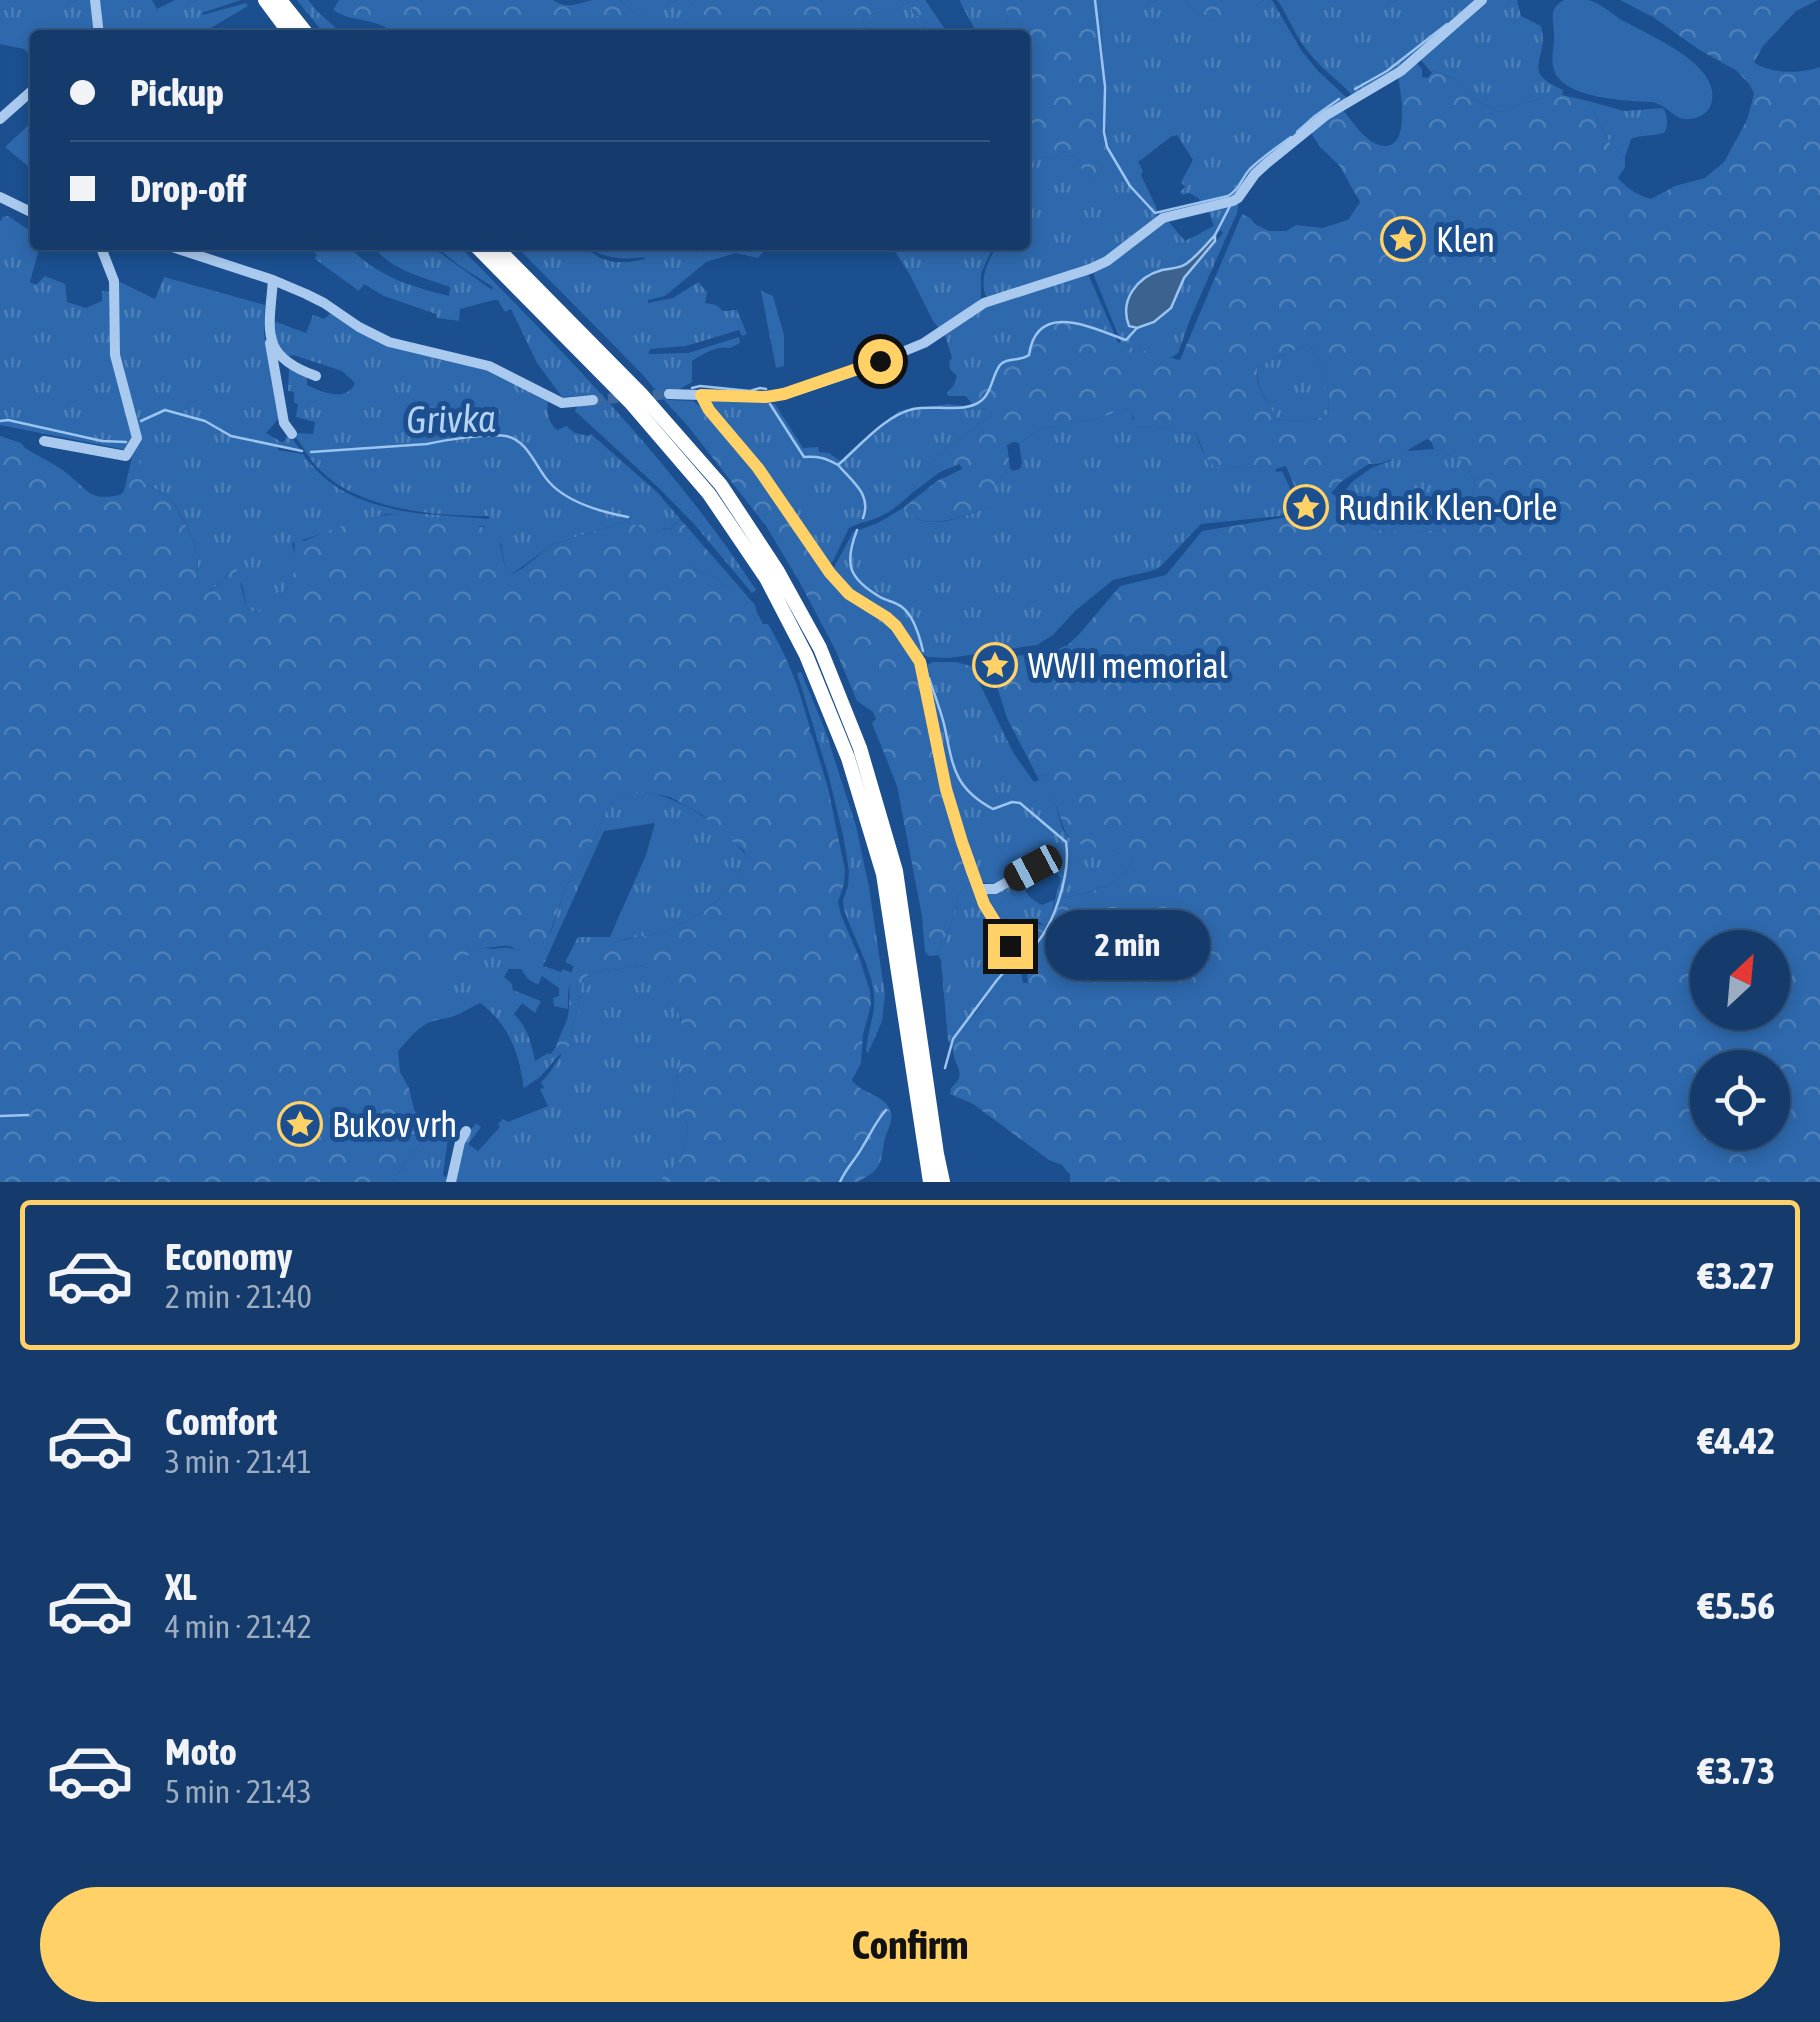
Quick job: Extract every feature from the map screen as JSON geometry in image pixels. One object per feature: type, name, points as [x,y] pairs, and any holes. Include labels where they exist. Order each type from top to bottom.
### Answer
[{"type":"highway","points":[[264,0],[287,30]]},
{"type":"highway","points":[[280,0],[304,30]]},
{"type":"highway","points":[[480,250],[630,402],[710,494],[766,578],[806,656],[848,758],[883,874],[930,1182]]},
{"type":"highway","points":[[499,250],[643,396],[721,485],[777,570],[820,648],[860,748],[896,871],[943,1182]]},
{"type":"street","points":[[94,0],[99,30]]},
{"type":"street","points":[[669,394],[766,397],[798,390],[924,343],[1000,296],[1085,272],[1170,216],[1233,201],[1255,174],[1325,116],[1400,71],[1482,0]]},
{"type":"street","points":[[0,119],[30,92]]},
{"type":"street","points":[[0,197],[30,212]]},
{"type":"street","points":[[44,441],[126,456],[136,438],[116,356],[114,281],[102,250]]},
{"type":"street","points":[[186,250],[273,280],[324,303],[389,342],[489,366],[562,403],[593,400]]},
{"type":"street","points":[[273,280],[270,342],[284,424],[292,434]]},
{"type":"street","points":[[270,342],[294,368],[316,376]]},
{"type":"street","points":[[701,395],[758,468],[830,573],[849,594],[896,626],[920,662],[946,789],[984,904],[1010,946]]},
{"type":"street","points":[[978,889],[995,889],[1033,868]]},
{"type":"street","points":[[450,1182],[466,1131]]},
{"type":"green space","points":[[0,0],[93,0],[96,30],[30,30],[30,55],[24,49],[0,44]]},
{"type":"green space","points":[[97,0],[152,0],[157,9],[175,0],[241,0],[203,15],[246,3],[248,6],[210,30],[101,30]]},
{"type":"green space","points":[[297,0],[308,0],[338,30],[321,30]]},
{"type":"green space","points":[[339,0],[553,0],[568,5],[619,0],[637,15],[678,21],[696,0],[925,0],[946,30],[924,30],[928,22],[912,12],[910,2],[863,17],[867,30],[389,30],[333,10]]},
{"type":"green space","points":[[619,0],[696,0],[678,21],[637,15]]},
{"type":"green space","points":[[959,0],[1006,0],[1007,30],[975,30]]},
{"type":"green space","points":[[1006,0],[1100,0],[1106,160],[1095,176],[1086,181],[1077,157],[1045,158],[1037,150],[1031,177],[1034,206],[1030,210],[1030,30],[1007,30]]},
{"type":"green space","points":[[1100,0],[1187,0],[1192,9],[1213,21],[1236,5],[1272,0],[1301,50],[1348,99],[1238,194],[1204,205],[1189,193],[1180,192],[1193,160],[1177,135],[1172,136],[1138,162],[1157,209],[1156,220],[1110,256],[1033,286],[986,297],[986,270],[995,250],[1030,250],[1030,210],[1034,206],[1030,176],[1034,152],[1038,149],[1045,158],[1077,157],[1086,180],[1102,168],[1107,143]]},
{"type":"green space","points":[[1187,0],[1264,0],[1256,5],[1236,5],[1229,15],[1212,21],[1192,9]]},
{"type":"green space","points":[[1277,0],[1479,0],[1402,66],[1352,95],[1311,55]]},
{"type":"green space","points":[[1486,0],[1517,0],[1521,16],[1541,26],[1539,70],[1542,77],[1563,90],[1499,112],[1473,99],[1455,78],[1431,72],[1419,58]]},
{"type":"green space","points":[[1564,0],[1596,3],[1679,51],[1705,74],[1712,101],[1707,111],[1684,119],[1656,103],[1611,99],[1569,87],[1559,79],[1553,65],[1553,13]]},
{"type":"green space","points":[[1620,0],[1818,0],[1796,11],[1763,46],[1754,62],[1786,72],[1820,67],[1820,1182],[1070,1182],[1062,1165],[1049,1160],[973,1104],[950,1094],[960,1074],[953,1044],[960,1028],[975,1014],[1015,954],[1023,983],[1028,983],[1026,965],[1032,952],[1027,950],[1034,930],[1026,920],[1030,916],[1045,926],[1052,920],[1056,895],[1065,898],[1114,882],[1132,859],[1120,852],[1077,843],[1067,834],[1043,775],[1037,776],[1007,718],[995,680],[978,661],[1047,653],[1068,645],[1120,586],[1166,575],[1202,531],[1293,516],[1299,509],[1308,509],[1307,495],[1298,495],[1286,466],[1214,467],[1196,433],[1154,426],[1132,427],[1129,424],[1134,418],[1124,409],[1040,430],[1019,443],[1007,445],[1010,467],[992,488],[992,507],[934,522],[923,521],[903,508],[937,481],[962,469],[960,464],[940,472],[912,493],[913,489],[935,459],[990,417],[992,412],[988,408],[966,410],[964,406],[977,403],[973,382],[978,384],[986,378],[986,370],[1017,352],[1050,322],[1105,324],[1111,326],[1118,343],[1180,360],[1242,214],[1269,231],[1286,231],[1296,225],[1322,228],[1348,220],[1360,202],[1339,165],[1311,133],[1343,110],[1369,139],[1389,145],[1396,140],[1402,120],[1398,77],[1415,61],[1422,69],[1422,77],[1428,78],[1433,71],[1455,78],[1473,99],[1499,112],[1563,90],[1562,95],[1588,101],[1610,143],[1625,157],[1625,167],[1618,178],[1651,199],[1675,186],[1705,178],[1724,162],[1747,120],[1754,94],[1750,85],[1737,71],[1653,17]],"holes":[[[1308,344],[1325,377],[1328,414],[1303,421],[1277,419],[1259,387],[1258,366]],[[1427,439],[1434,449],[1462,460],[1475,482],[1468,512],[1457,525],[1423,531],[1379,530],[1353,518],[1331,493],[1369,464],[1391,459]]]},
{"type":"green space","points":[[910,2],[912,12],[928,22],[924,30],[867,30],[862,22],[863,17]]},
{"type":"green space","points":[[1588,101],[1624,111],[1663,108],[1665,132],[1631,139],[1625,157],[1610,143]]},
{"type":"green space","points":[[30,124],[30,168],[5,147]]},
{"type":"green space","points":[[1239,201],[1178,353],[1167,358],[1129,347],[1121,342],[1094,271],[1168,221],[1185,241],[1214,226],[1208,210]],"holes":[[[1221,230],[1223,233],[1190,270],[1163,316],[1133,329],[1127,325],[1127,306],[1139,283],[1153,273],[1185,265]]]},
{"type":"green space","points":[[8,216],[30,231],[30,250],[39,250],[30,282],[36,285],[45,276],[65,284],[67,302],[86,308],[102,301],[102,291],[111,292],[132,439],[127,450],[0,425],[2,217]]},
{"type":"green space","points":[[311,250],[355,250],[387,275],[449,296],[450,287],[398,267],[376,250],[436,250],[492,290],[440,250],[463,250],[653,453],[756,590],[752,593],[660,489],[575,411],[578,405],[592,404],[590,395],[562,397],[537,363],[511,309],[505,312],[494,300],[460,309],[459,321],[437,318],[436,314],[384,296],[364,284],[359,291],[315,259],[317,254]]},
{"type":"green space","points":[[520,250],[588,250],[600,258],[629,262],[645,259],[606,256],[592,250],[701,250],[706,262],[665,296],[648,303],[673,298],[698,282],[707,292],[705,303],[723,311],[737,310],[747,334],[742,336],[739,330],[686,346],[650,349],[648,354],[688,353],[739,337],[740,343],[710,351],[692,361],[692,382],[680,389],[669,389],[668,400]]},
{"type":"green space","points":[[701,250],[765,250],[758,258],[736,253],[706,262]]},
{"type":"green space","points":[[894,250],[992,250],[981,273],[981,298],[940,330]]},
{"type":"green space","points":[[1088,274],[1111,326],[1050,322],[1017,352],[986,371],[987,378],[978,385],[977,404],[973,405],[966,396],[948,396],[957,376],[950,369],[947,332],[976,311]]},
{"type":"green space","points":[[164,277],[265,305],[264,333],[279,418],[266,433],[283,443],[288,434],[301,450],[279,446],[278,450],[303,454],[324,477],[347,493],[403,511],[401,515],[386,514],[292,543],[296,560],[288,585],[277,599],[256,613],[247,609],[243,588],[232,566],[223,581],[209,591],[199,585],[197,554],[186,524],[168,497],[143,481],[139,457],[133,453],[139,443],[117,355],[116,280],[155,299]]},
{"type":"green space","points":[[761,291],[773,296],[784,335],[784,366],[776,368]]},
{"type":"green space","points":[[332,312],[383,345],[496,372],[548,401],[549,418],[555,428],[566,426],[575,433],[591,434],[658,493],[680,519],[669,530],[637,528],[627,521],[553,544],[511,575],[506,574],[501,544],[483,526],[415,513],[489,516],[398,508],[375,502],[335,482],[315,464],[295,436],[313,434],[315,422],[296,417],[298,404],[294,403],[294,392],[288,391],[289,368],[307,378],[307,385],[327,393],[346,393],[355,383],[342,371],[293,355],[284,358],[268,319],[306,333],[313,315],[324,319]]},
{"type":"green space","points":[[1308,344],[1325,377],[1328,414],[1303,421],[1277,419],[1260,387],[1258,366]]},
{"type":"green space","points":[[715,398],[775,404],[803,448],[818,447],[819,452],[829,453],[840,461],[899,411],[948,404],[964,406],[966,410],[988,408],[992,412],[935,459],[912,493],[891,511],[849,528],[828,565],[710,405]]},
{"type":"green space","points":[[665,401],[693,401],[701,407],[765,484],[831,579],[898,632],[914,660],[973,881],[960,892],[938,955],[925,952],[922,916],[897,786],[872,723],[876,719],[873,712],[857,701],[836,651],[766,526]]},
{"type":"green space","points":[[1118,409],[1131,413],[1132,427],[1154,426],[1196,433],[1209,459],[1218,464],[1282,471],[1292,495],[1291,510],[1280,516],[1201,524],[1162,565],[1113,580],[1037,645],[949,658],[928,657],[918,652],[832,571],[853,532],[903,508],[923,521],[934,522],[991,507],[992,488],[1010,467],[1012,471],[1020,469],[1019,443],[1040,430],[1110,415]]},
{"type":"green space","points":[[0,436],[21,443],[91,494],[102,497],[124,491],[133,453],[139,457],[143,481],[168,497],[189,533],[197,554],[199,585],[210,591],[223,581],[232,566],[236,567],[247,609],[255,613],[276,600],[291,579],[295,538],[304,541],[363,519],[400,515],[403,511],[475,524],[498,534],[506,573],[511,575],[553,544],[627,521],[637,528],[640,524],[670,530],[680,519],[715,559],[710,563],[702,557],[693,569],[719,580],[763,624],[768,624],[788,662],[806,714],[828,788],[845,870],[838,902],[841,915],[870,991],[861,1063],[852,1080],[885,1103],[891,1116],[877,1168],[858,1182],[658,1182],[681,1159],[688,1126],[673,1101],[684,1042],[680,1015],[669,978],[658,970],[639,966],[591,973],[583,979],[570,1045],[560,1054],[556,1047],[568,1016],[571,975],[579,959],[599,952],[606,943],[662,932],[693,918],[731,886],[746,855],[701,814],[670,797],[640,791],[623,794],[609,805],[566,886],[539,965],[530,964],[512,947],[484,947],[422,980],[459,1014],[423,1026],[398,1051],[400,1072],[414,1110],[430,1123],[428,1132],[392,1182],[0,1182]]},
{"type":"green space","points":[[1434,449],[1462,460],[1475,482],[1463,521],[1435,531],[1395,532],[1372,528],[1348,515],[1340,497],[1352,482],[1397,455]]},
{"type":"green space","points":[[702,556],[710,562],[715,559],[755,605],[758,616],[719,580],[693,569]]},
{"type":"green space","points":[[933,662],[971,666],[1014,754],[1034,782],[1043,775],[1068,837],[1122,850],[1132,859],[1122,876],[1105,886],[1064,898],[1056,895],[1061,879],[1049,868],[1024,872],[1024,866],[1020,866],[993,883],[981,881],[975,875],[952,807],[927,665]]},
{"type":"green space","points":[[801,672],[825,730],[856,826],[869,887],[885,995],[882,1021],[868,1053],[872,985],[844,909],[849,870],[843,835],[797,673]]},
{"type":"green space","points":[[640,791],[671,799],[699,814],[746,855],[731,886],[707,909],[678,926],[621,940],[585,955],[575,967],[565,962],[578,937],[610,937],[646,855],[655,823],[604,831],[543,966],[572,973],[568,1009],[554,1006],[553,998],[559,996],[559,988],[542,976],[538,985],[521,969],[509,969],[504,977],[513,990],[541,1001],[535,1013],[522,1003],[514,1014],[528,1036],[535,1061],[551,1054],[556,1047],[560,1054],[524,1088],[511,1040],[490,1011],[480,1003],[459,1014],[421,980],[484,947],[521,952],[551,932],[566,886],[609,805],[623,794]]},
{"type":"green space","points":[[1024,879],[1026,892],[1038,903],[1054,900],[1052,921],[1045,926],[1030,916],[1035,930],[1027,949],[1032,958],[1026,965],[984,899],[988,892]]},
{"type":"green space","points":[[973,881],[979,906],[1014,956],[968,1017],[953,1049],[948,1040],[938,955],[960,892]]},
{"type":"green space","points":[[639,966],[659,970],[674,988],[685,1042],[673,1101],[688,1126],[681,1159],[658,1182],[452,1182],[468,1133],[476,1123],[481,1127],[468,1144],[478,1151],[503,1119],[508,1122],[548,1106],[541,1082],[570,1045],[583,979],[591,973]]},
{"type":"green space","points":[[428,1132],[448,1138],[443,1175],[449,1182],[392,1182]]},
{"type":"shaded area","points":[[1215,235],[1215,241],[1184,278],[1171,308],[1154,322],[1137,328],[1129,326],[1126,307],[1138,284],[1153,273],[1186,264]]},
{"type":"waterway","points":[[1095,0],[1107,147],[1130,186],[1155,213],[1228,196],[1255,165],[1291,137]]},
{"type":"waterway","points":[[1355,89],[1387,71],[1447,24]]},
{"type":"waterway","points":[[1297,132],[1339,99]]},
{"type":"waterway","points":[[1215,235],[1230,206]]},
{"type":"waterway","name":"Grivka","points":[[770,404],[804,457],[822,458],[838,465],[882,425],[902,413],[921,408],[961,408],[981,401],[1000,365],[1029,355],[1034,338],[1043,327],[1068,322],[1126,340],[1137,328]]},
{"type":"waterway","points":[[692,388],[766,389]]},
{"type":"waterway","name":"Grivka","points":[[141,421],[165,410],[205,421],[231,436],[302,451]]},
{"type":"waterway","name":"Grivka","points":[[0,421],[126,442]]},
{"type":"waterway","name":"Grivka","points":[[311,452],[506,436],[520,443],[549,482],[566,496],[628,517]]},
{"type":"waterway","points":[[839,466],[863,496],[863,518]]},
{"type":"waterway","points":[[857,530],[850,561],[855,576],[869,590],[906,611],[923,651]]},
{"type":"waterway","points":[[929,678],[956,773],[969,792],[993,809],[1020,803],[1066,842],[1066,870],[1058,902],[1044,932],[1026,953]]},
{"type":"waterway","points":[[945,1068],[953,1039],[1015,960]]},
{"type":"waterway","points":[[840,1182],[886,1110]]},
{"type":"waterway","points":[[0,1116],[28,1115]]},
{"type":"tunnel","points":[[593,400],[669,394]]},
{"type":"place","name":"Klen","points":[[1403,239]]},
{"type":"place","name":"Rudnik Klen-Orle","points":[[1306,507]]},
{"type":"place","name":"WWII memorial","points":[[995,665]]},
{"type":"place","name":"Bukov vrh","points":[[300,1124]]},
{"type":"route","points":[[880,361],[784,394],[701,395],[758,468],[830,573],[849,594],[896,626],[920,662],[946,789],[971,871],[984,904],[1010,946]]}]
